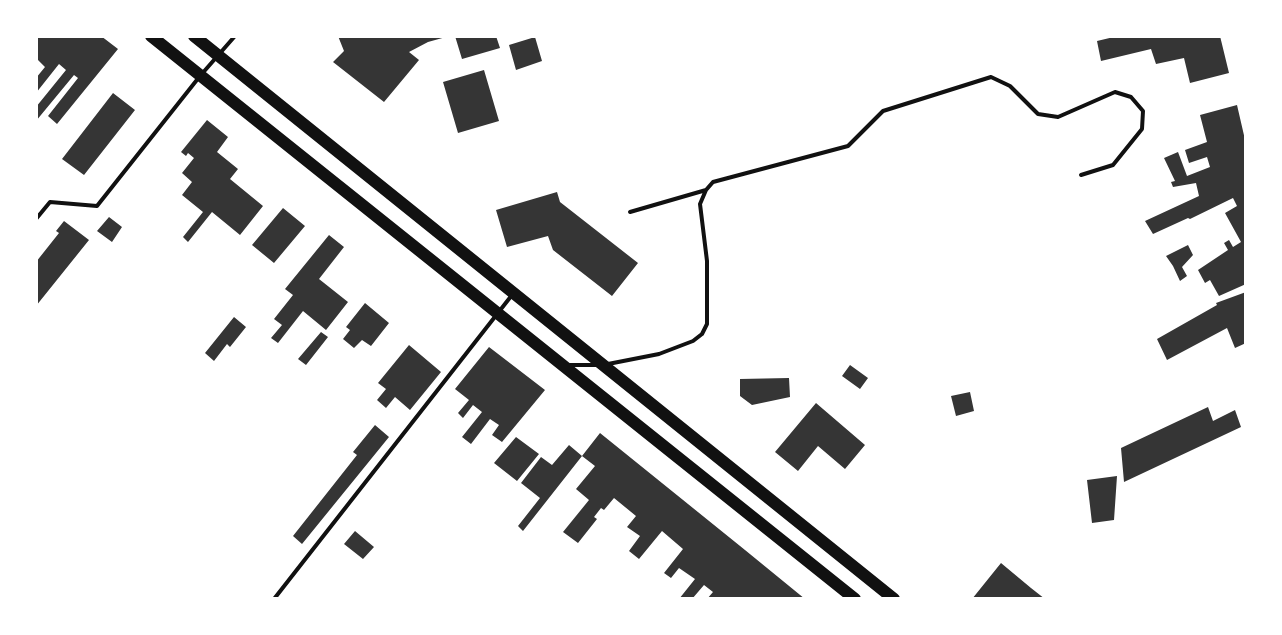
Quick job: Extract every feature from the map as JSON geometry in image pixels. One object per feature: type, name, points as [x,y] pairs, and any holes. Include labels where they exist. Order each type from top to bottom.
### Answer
[{"type":"main road","points":[[151,36],[855,599]]},
{"type":"main road","points":[[194,36],[894,599]]},
{"type":"lane","points":[[36,219],[50,202],[98,206],[200,76],[235,36]]},
{"type":"lane","points":[[562,365],[604,366],[659,354],[693,341],[702,334],[707,324],[707,261],[700,204],[706,190],[713,182],[848,146],[883,111],[991,77],[1010,86],[1038,114],[1058,117],[1115,92],[1131,97],[1143,111],[1142,129],[1113,165],[1081,175]]},
{"type":"lane","points":[[630,212],[706,190]]},
{"type":"lane","points":[[274,599],[514,293]]},
{"type":"building","points":[[36,36],[101,36],[118,49],[57,124],[48,116],[78,78],[74,75],[36,121],[36,107],[66,70],[59,64],[36,93],[36,78],[45,67],[38,60],[36,62]]},
{"type":"building","points":[[338,36],[446,37],[428,42],[409,52],[419,60],[384,102],[333,62],[344,51]]},
{"type":"building","points":[[455,36],[496,36],[500,48],[462,59]]},
{"type":"building","points":[[1118,36],[1220,36],[1229,73],[1190,83],[1184,58],[1156,64],[1151,49],[1101,61],[1097,41]]},
{"type":"building","points":[[535,37],[542,61],[516,70],[509,45]]},
{"type":"building","points":[[484,70],[499,121],[458,133],[443,82]]},
{"type":"building","points":[[113,93],[135,110],[84,175],[62,159]]},
{"type":"building","points":[[1237,105],[1246,144],[1246,284],[1219,296],[1210,280],[1205,283],[1198,270],[1228,250],[1224,243],[1229,240],[1233,247],[1241,242],[1225,213],[1237,206],[1233,198],[1190,219],[1188,218],[1153,234],[1145,221],[1199,196],[1196,183],[1173,187],[1171,182],[1175,181],[1164,158],[1178,152],[1187,176],[1210,167],[1207,157],[1189,163],[1185,150],[1207,142],[1200,115]]},
{"type":"building","points":[[207,120],[228,137],[217,152],[238,169],[230,179],[263,206],[240,235],[212,212],[188,242],[183,237],[203,212],[182,195],[192,182],[182,173],[194,158],[188,153],[186,156],[181,152]]},
{"type":"building","points":[[557,192],[560,202],[638,263],[612,296],[553,250],[548,236],[507,247],[496,210]]},
{"type":"building","points":[[283,208],[305,226],[274,263],[252,245]]},
{"type":"building","points":[[109,217],[122,227],[112,242],[97,231]]},
{"type":"building","points":[[64,221],[89,240],[36,306],[36,262],[59,233],[56,231]]},
{"type":"building","points":[[329,235],[344,247],[319,279],[348,302],[326,330],[303,311],[278,343],[271,338],[282,325],[274,319],[293,295],[285,289]]},
{"type":"building","points":[[1188,245],[1193,255],[1182,267],[1187,276],[1180,281],[1166,256]]},
{"type":"building","points":[[1246,292],[1246,343],[1235,348],[1227,328],[1167,360],[1157,339],[1217,305],[1216,303]]},
{"type":"building","points":[[365,303],[389,323],[371,346],[362,340],[354,348],[343,339],[350,330],[346,327]]},
{"type":"building","points":[[234,317],[246,327],[230,347],[227,344],[214,361],[205,353]]},
{"type":"building","points":[[321,332],[328,337],[306,365],[298,359]]},
{"type":"building","points":[[409,345],[441,372],[410,410],[395,397],[386,408],[377,400],[386,389],[378,383]]},
{"type":"building","points":[[489,347],[545,390],[502,442],[492,435],[499,425],[490,419],[471,444],[462,437],[482,412],[473,405],[463,418],[458,413],[469,400],[455,389]]},
{"type":"building","points":[[850,365],[868,378],[860,389],[842,376]]},
{"type":"building","points":[[789,378],[790,397],[752,405],[740,396],[740,379]]},
{"type":"building","points":[[970,392],[974,411],[956,416],[951,396]]},
{"type":"building","points":[[816,403],[865,445],[845,469],[818,446],[798,471],[775,452]]},
{"type":"building","points":[[1208,407],[1213,421],[1235,410],[1241,427],[1124,482],[1121,448]]},
{"type":"building","points":[[375,425],[389,437],[302,544],[293,536],[357,455],[353,452]]},
{"type":"building","points":[[600,433],[805,599],[721,599],[719,597],[707,599],[713,592],[704,585],[692,599],[679,599],[695,579],[679,568],[671,578],[664,573],[683,549],[662,531],[639,559],[629,551],[640,536],[627,527],[636,516],[614,498],[604,510],[601,508],[594,517],[597,519],[578,543],[563,532],[589,500],[576,489],[595,466],[582,456]]},
{"type":"building","points":[[516,437],[539,454],[517,481],[494,463]]},
{"type":"building","points":[[569,445],[582,456],[523,531],[518,526],[540,498],[521,483],[541,457],[552,465]]},
{"type":"building","points":[[1117,476],[1114,520],[1092,523],[1087,480]]},
{"type":"building","points":[[355,531],[374,547],[363,559],[344,544]]},
{"type":"building","points":[[1001,563],[1031,588],[1045,599],[972,599]]}]
